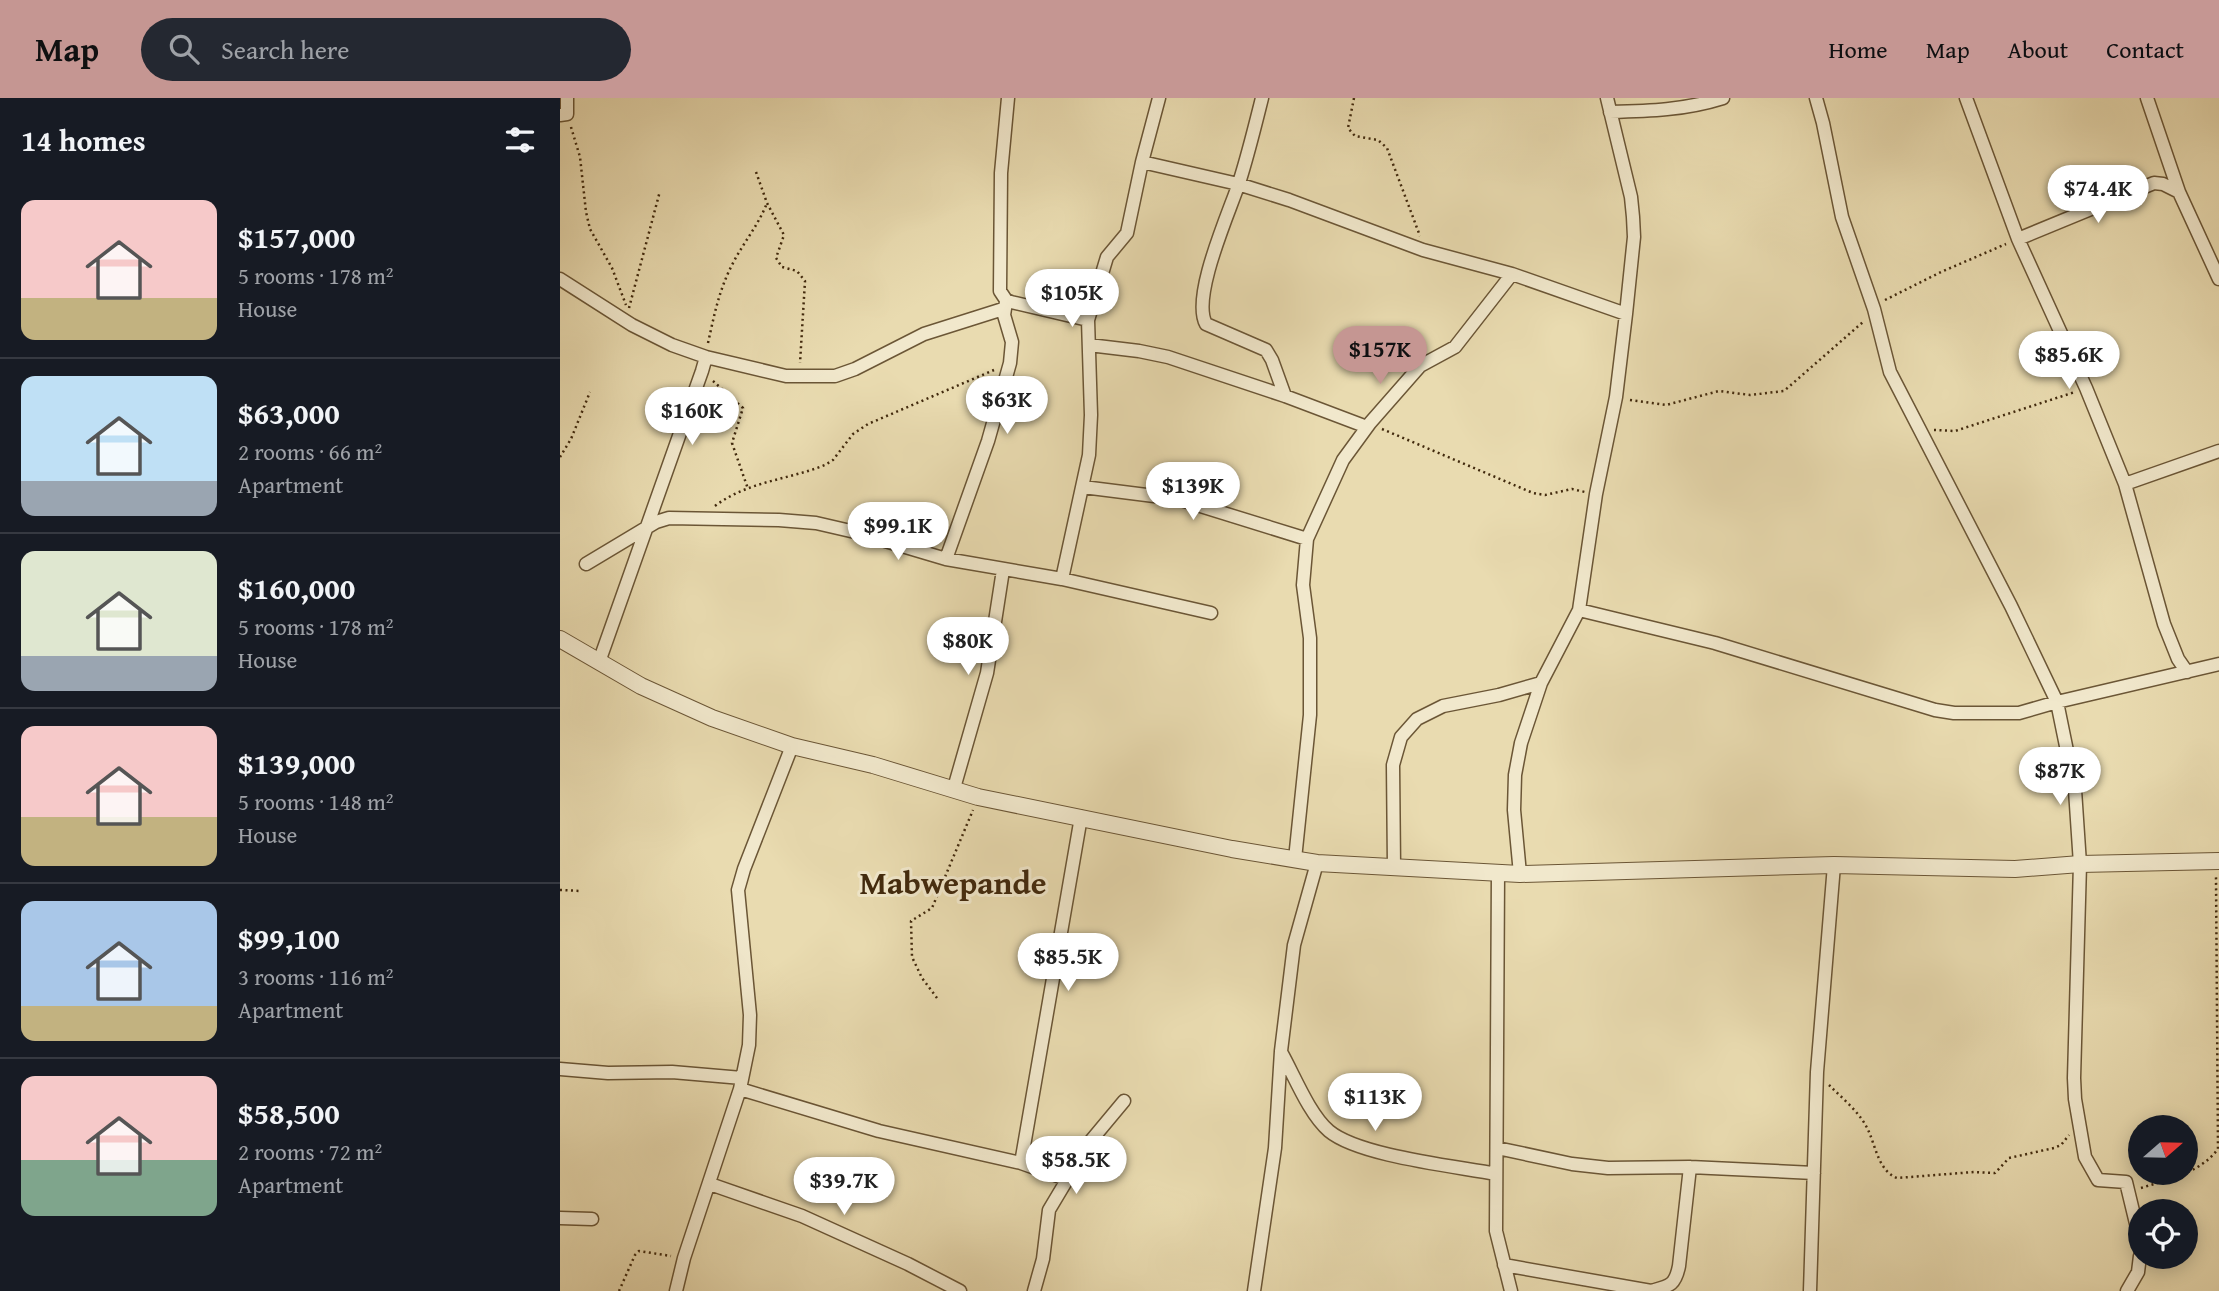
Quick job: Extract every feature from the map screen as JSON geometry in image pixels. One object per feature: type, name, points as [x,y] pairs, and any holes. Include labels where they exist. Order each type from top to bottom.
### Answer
[{"type":"street","points":[[563,115],[568,98]]},
{"type":"street","points":[[946,559],[988,441],[1010,363],[1012,342],[999,283],[1001,173],[1008,98]]},
{"type":"street","points":[[1062,579],[1089,455],[1091,415],[1088,320],[1107,257],[1127,233],[1159,98]]},
{"type":"street","points":[[1262,98],[1238,184],[1218,237],[1202,312],[1206,324],[1266,350],[1285,396]]},
{"type":"street","points":[[1520,874],[1514,810],[1515,775],[1521,743],[1541,683],[1579,610],[1596,494],[1616,397],[1626,314],[1634,237],[1633,217],[1631,197],[1607,98]]},
{"type":"street","points":[[1610,112],[1665,111],[1688,108],[1723,98]]},
{"type":"street","points":[[1816,98],[1824,123],[1842,217],[1874,309],[1890,372],[2011,606],[2057,702],[2075,790],[2080,864],[2075,1099],[2085,1157],[2098,1180],[2126,1182],[2130,1199]]},
{"type":"street","points":[[1966,98],[2018,239],[2086,388],[2125,484],[2164,624],[2178,659],[2187,672]]},
{"type":"street","points":[[2147,98],[2179,192],[2219,279]]},
{"type":"street","points":[[1142,162],[1238,184],[1289,200],[1426,251],[1512,274],[1626,314]]},
{"type":"street","points":[[2018,239],[2154,183],[2164,184],[2179,192]]},
{"type":"street","points":[[1295,859],[1310,715],[1310,645],[1303,585],[1307,539],[1343,460],[1368,425],[1420,366],[1455,347],[1512,274]]},
{"type":"street","points":[[560,279],[632,325],[672,345],[706,357],[786,376],[835,376],[855,369],[924,334],[1005,304],[1088,320]]},
{"type":"street","points":[[1089,345],[1154,353],[1368,425]]},
{"type":"street","points":[[599,662],[706,357]]},
{"type":"street","points":[[2125,484],[2219,451]]},
{"type":"street","points":[[1083,487],[1178,499],[1307,539]]},
{"type":"street","points":[[586,564],[656,522],[669,518],[779,520],[816,523],[946,559],[1062,579],[1212,613]]},
{"type":"street","points":[[954,788],[987,673],[1003,570]]},
{"type":"street","points":[[1579,610],[1715,643],[1944,712],[2019,713],[2219,664]]},
{"type":"street","points":[[560,639],[641,686],[712,718],[792,746],[873,765],[978,797],[1317,863],[1520,874],[1834,865],[2015,869],[2080,864],[2217,861]]},
{"type":"street","points":[[1394,867],[1392,765],[1401,737],[1417,719],[1443,706],[1541,683]]},
{"type":"street","points":[[676,1291],[684,1258],[741,1084],[749,1045],[750,1015],[738,890],[792,746]]},
{"type":"street","points":[[1021,1163],[1081,817]]},
{"type":"street","points":[[1254,1291],[1275,1148],[1281,1051],[1294,945],[1317,863]]},
{"type":"street","points":[[1810,1291],[1816,1072],[1834,865]]},
{"type":"street","points":[[1498,872],[1496,1231],[1511,1291]]},
{"type":"street","points":[[1281,1051],[1312,1110],[1328,1130],[1348,1143],[1496,1174]]},
{"type":"street","points":[[560,1069],[608,1073],[672,1072],[741,1084],[879,1131],[1021,1163],[1066,1179]]},
{"type":"street","points":[[1034,1291],[1043,1259],[1049,1210],[1089,1143],[1124,1101]]},
{"type":"street","points":[[1497,1148],[1572,1164],[1596,1166],[1814,1173]]},
{"type":"street","points":[[1504,1265],[1651,1291],[1668,1286],[1676,1277],[1679,1266],[1690,1167]]},
{"type":"street","points":[[710,1184],[802,1216],[960,1291]]},
{"type":"street","points":[[560,1218],[592,1219]]},
{"type":"street","points":[[2127,1291],[2138,1269]]},
{"type":"path","points":[[1354,98],[1348,128],[1355,136],[1378,139],[1387,148],[1426,251]]},
{"type":"path","points":[[563,115],[580,157],[590,229],[612,268],[628,311],[660,191]]},
{"type":"path","points":[[756,172],[767,203],[783,235],[776,258],[778,264],[797,271],[805,281],[799,377]]},
{"type":"path","points":[[706,357],[720,292],[733,263],[759,223],[767,203]]},
{"type":"path","points":[[1616,397],[1666,405],[1719,391],[1750,394],[1784,391],[1862,323],[1883,301],[1941,272],[2018,239]]},
{"type":"path","points":[[697,518],[725,498],[764,482],[825,465],[833,460],[853,434],[868,424],[1010,363]]},
{"type":"path","points":[[702,372],[743,408],[732,443],[748,489]]},
{"type":"path","points":[[1920,429],[1955,431],[2086,388]]},
{"type":"path","points":[[560,457],[571,439],[590,392]]},
{"type":"path","points":[[1368,425],[1533,493],[1545,495],[1572,489],[1596,494]]},
{"type":"path","points":[[937,998],[922,978],[912,957],[911,921],[932,908],[978,797]]},
{"type":"path","points":[[2128,1193],[2194,1170],[2210,1159],[2218,1149],[2217,861]]},
{"type":"path","points":[[560,890],[581,891]]},
{"type":"path","points":[[1816,1072],[1861,1118],[1868,1128],[1883,1169],[1897,1178],[1995,1173],[2009,1158],[2061,1145],[2080,1119]]},
{"type":"path","points":[[620,1291],[639,1251],[684,1258]]},
{"type":"district","name":"Mabwepande","points":[[953,882]]}]
